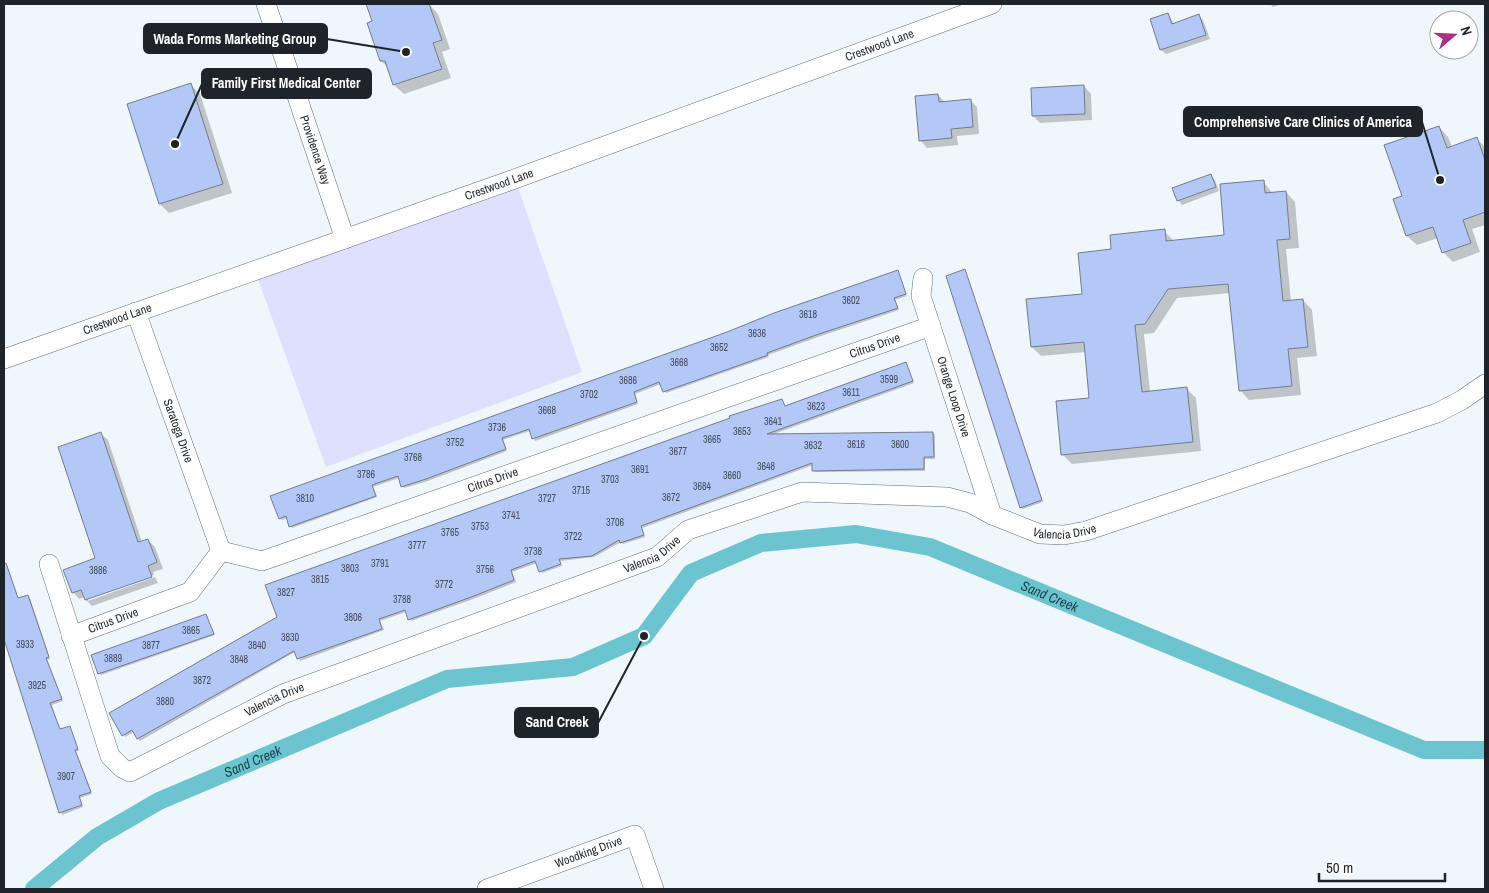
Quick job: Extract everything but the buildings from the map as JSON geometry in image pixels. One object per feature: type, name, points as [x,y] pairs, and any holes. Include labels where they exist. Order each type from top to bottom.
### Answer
[{"type":"street","name":"Providence Way","points":[[266,4],[345,239]]},
{"type":"street","name":"Crestwood Lane","points":[[4,359],[509,181],[992,4]]},
{"type":"street","name":"Orange Loop Drive","points":[[923,278],[921,296],[992,515]]},
{"type":"street","name":"Saratoga Drive","points":[[136,312],[221,551]]},
{"type":"street","name":"Citrus Drive","points":[[71,636],[190,592],[221,551],[262,561],[931,326]]},
{"type":"street","name":"Valencia Drive","points":[[49,564],[110,756],[122,768],[130,772],[283,694],[657,557],[688,530],[802,492],[947,497],[970,503],[992,515],[1040,534],[1064,535],[1086,531],[1436,413],[1462,400],[1485,384]]},
{"type":"street","name":"Woodking Drive","points":[[487,889],[635,835],[654,889]]},
{"type":"shaded area","points":[[515,179],[582,372],[326,467],[255,271]]},
{"type":"waterway","name":"Sand Creek","points":[[34,889],[97,837],[159,801],[447,679],[573,667],[644,636],[691,573],[761,543],[856,534],[930,547],[1424,750],[1485,750]]},
{"type":"place","name":"Wada Forms Marketing Group","points":[[406,52]]},
{"type":"place","name":"Family First Medical Center","points":[[175,144]]},
{"type":"place","name":"Comprehensive Care Clinics of America","points":[[1440,180]]},
{"type":"place","name":"Sand Creek","points":[[644,636]]}]
